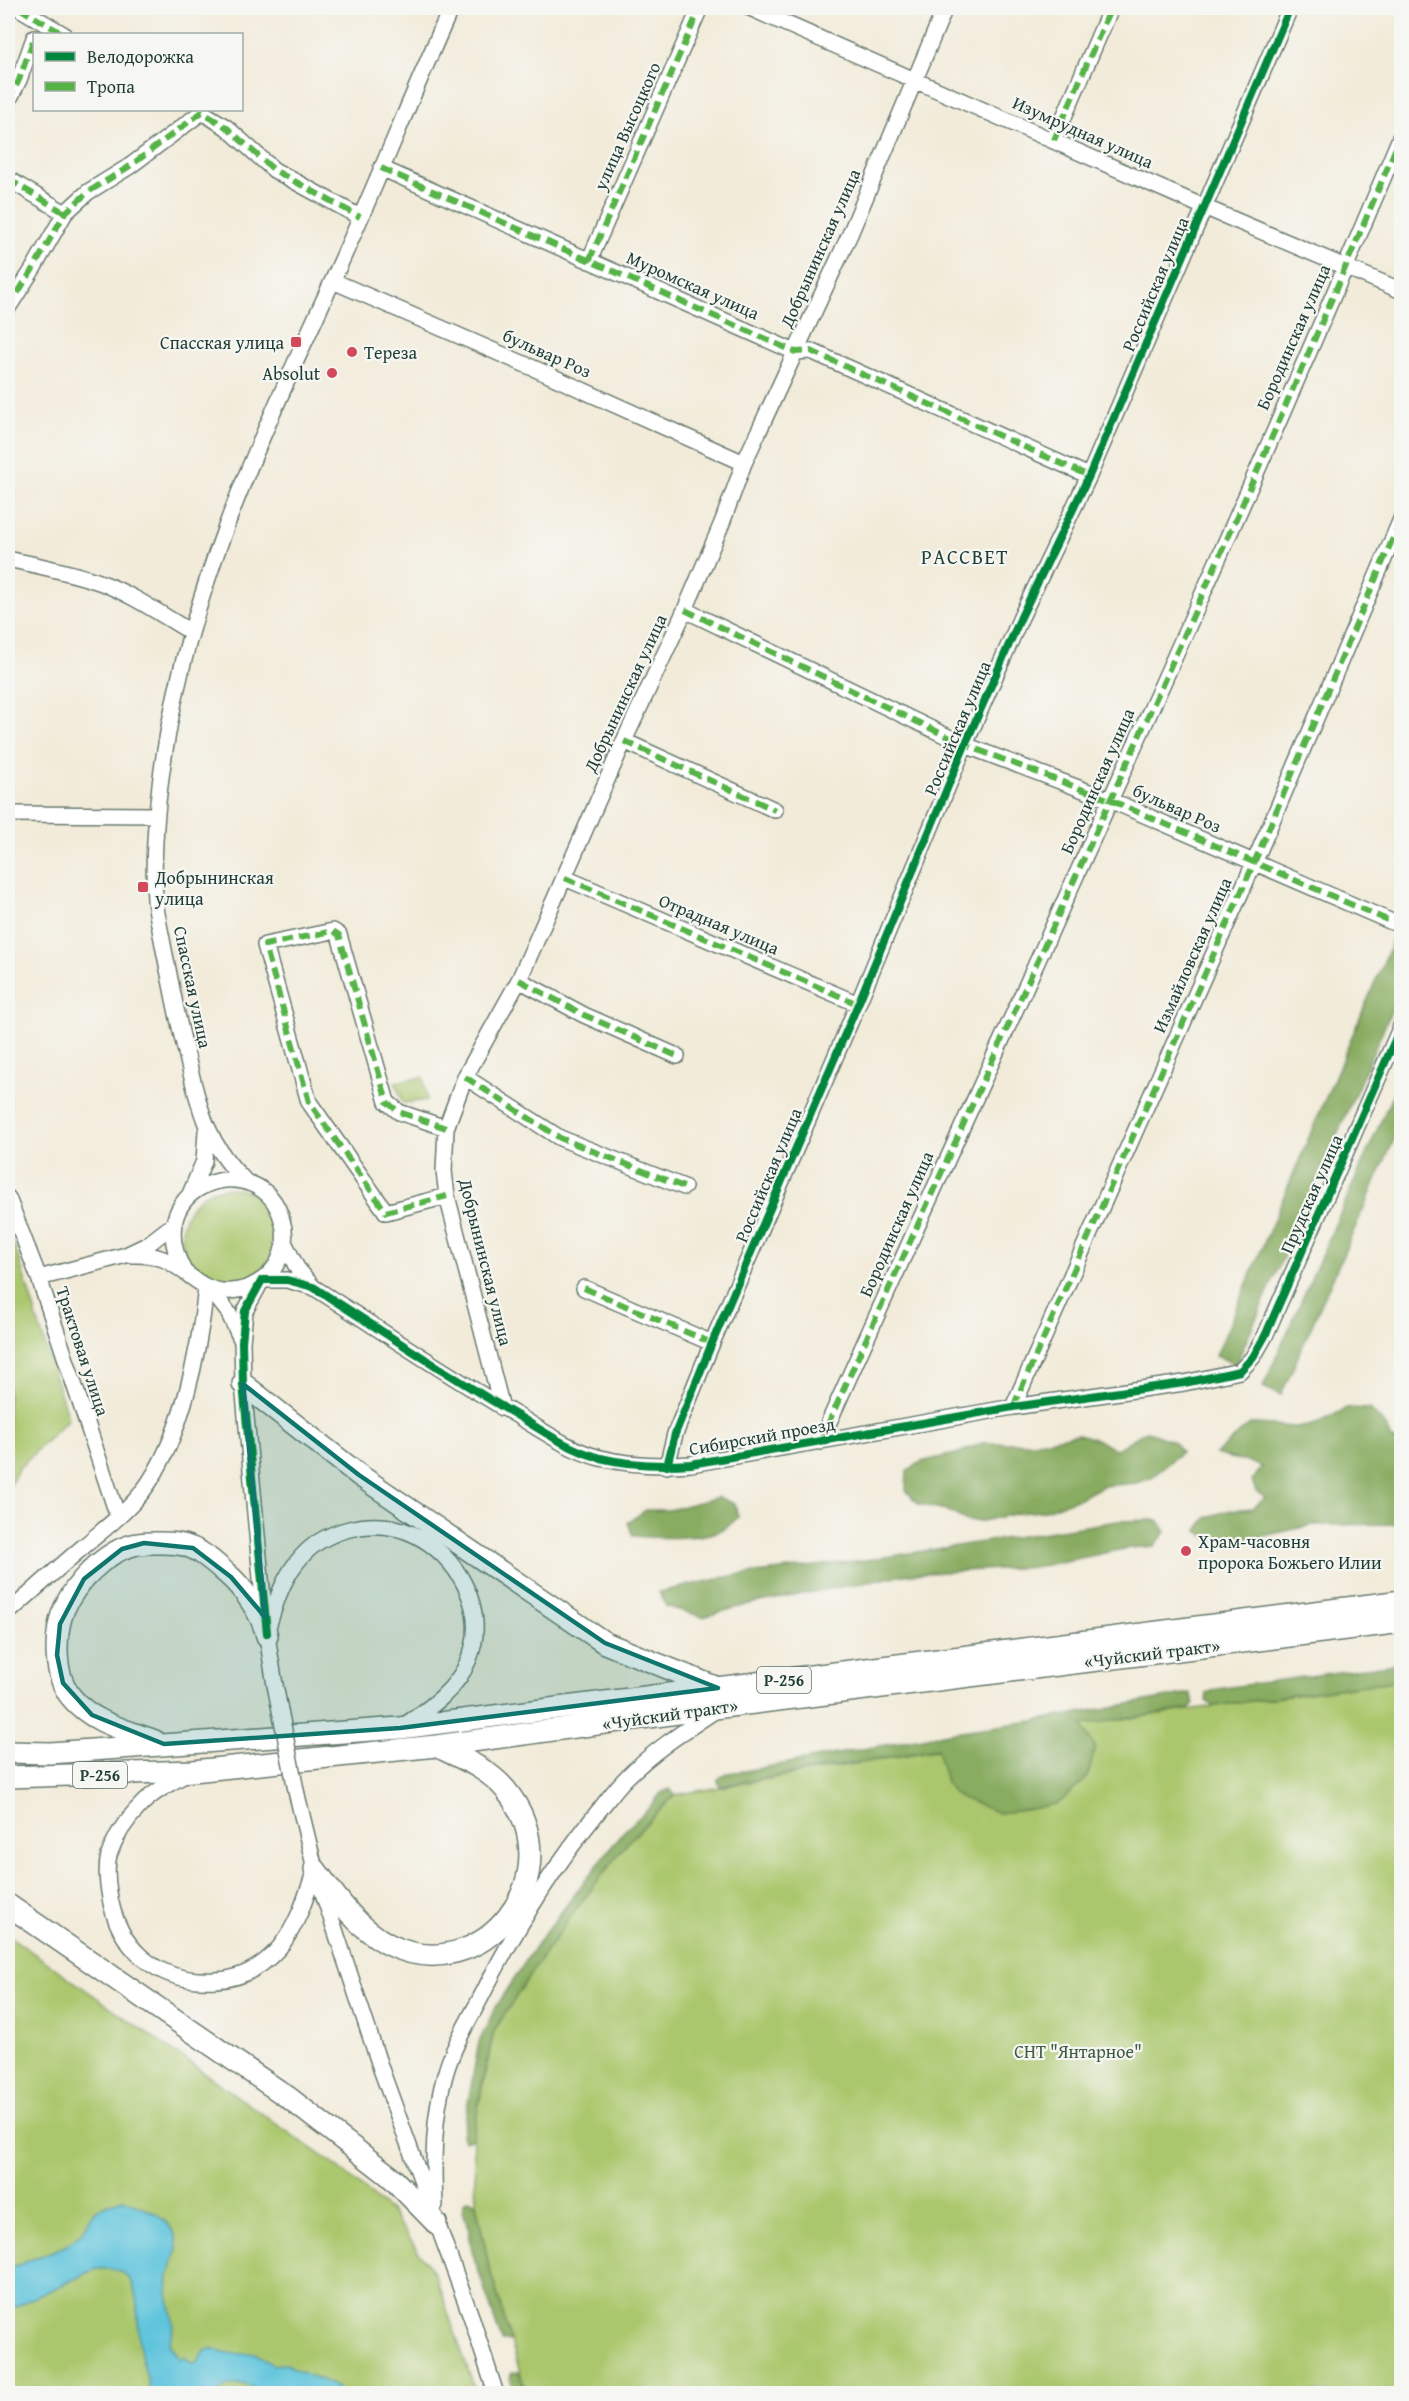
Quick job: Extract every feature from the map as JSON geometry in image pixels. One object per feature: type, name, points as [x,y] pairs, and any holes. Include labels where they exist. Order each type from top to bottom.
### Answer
[{"type":"highway","points":[[243,1384],[359,1475],[605,1643],[720,1697]]},
{"type":"highway","points":[[164,1744],[116,1727],[92,1715],[70,1696],[63,1683],[57,1655],[60,1624],[64,1609],[84,1579],[101,1563],[132,1545],[144,1543],[182,1545],[205,1555],[231,1577],[250,1602],[267,1634]]},
{"type":"highway","name":"«Чуйский тракт»","points":[[8,1777],[193,1771],[435,1746],[720,1697],[1401,1601]]},
{"type":"highway","name":"«Чуйский тракт»","points":[[8,1752],[50,1753],[400,1728],[720,1697],[1401,1623]]},
{"type":"highway","points":[[315,1869],[355,1921],[387,1944],[405,1951],[426,1956],[449,1955],[480,1941],[497,1927],[520,1898],[527,1882],[531,1866],[529,1835],[514,1802],[504,1788],[473,1763],[435,1746]]},
{"type":"highway","points":[[8,1905],[289,2098],[391,2177],[436,2223]]},
{"type":"street","points":[[19,8],[37,31],[54,33]]},
{"type":"street","name":"Спасская улица","points":[[246,1182],[224,1160],[206,1128],[177,1014],[156,904],[154,851],[156,815],[171,717],[191,632],[223,530],[268,420],[333,281],[451,8]]},
{"type":"street","name":"улица Высоцкого","points":[[589,261],[700,8]]},
{"type":"street","name":"Изумрудная улица","points":[[750,8],[1401,291]]},
{"type":"street","name":"Добрынинская улица","points":[[502,1408],[447,1196],[444,1171],[446,1128],[465,1077],[519,980],[624,741],[685,610],[744,464],[850,234],[945,8]]},
{"type":"street","points":[[1054,140],[1111,8]]},
{"type":"street","name":"Российская улица","points":[[667,1466],[675,1434],[712,1343],[858,1004],[964,746],[1021,617],[1089,476],[1290,8]]},
{"type":"street","points":[[8,102],[33,42]]},
{"type":"street","points":[[8,308],[65,213],[87,192],[130,166],[199,111],[226,127],[274,170],[360,217]]},
{"type":"street","name":"Бородинская улица","points":[[820,1442],[1110,800],[1346,266],[1401,133]]},
{"type":"street","name":"Муромская улица","points":[[381,168],[795,352],[811,351],[1089,476]]},
{"type":"street","points":[[8,179],[65,213]]},
{"type":"street","name":"бульвар Роз","points":[[333,281],[550,375],[744,464]]},
{"type":"street","name":"Измайловская улица","points":[[1013,1407],[1254,863],[1401,517]]},
{"type":"street","points":[[8,559],[61,570],[101,583],[140,601],[191,632]]},
{"type":"street","name":"бульвар Роз","points":[[685,610],[964,746],[1110,800],[1392,922]]},
{"type":"street","points":[[624,741],[775,810]]},
{"type":"street","points":[[8,814],[156,815]]},
{"type":"street","name":"Отрадная улица","points":[[565,878],[858,1004]]},
{"type":"street","points":[[446,1128],[399,1112],[387,1102],[339,935],[333,931],[265,945],[309,1102],[386,1212],[447,1196]]},
{"type":"street","points":[[519,980],[584,1015],[677,1056]]},
{"type":"street","name":"Прудская улица","points":[[1240,1371],[1253,1358],[1265,1336],[1401,1023]]},
{"type":"street","points":[[465,1077],[560,1138],[684,1187]]},
{"type":"street","name":"Спасская улица","points":[[190,1194],[204,1161],[206,1128]]},
{"type":"street","points":[[184,1271],[174,1247],[174,1224],[183,1202],[190,1194],[198,1188],[226,1179],[246,1182],[268,1195],[276,1205],[281,1217],[284,1242],[277,1264],[262,1280],[245,1311],[242,1342],[243,1384],[267,1634],[275,1685],[297,1796],[315,1869],[381,2069],[472,2319],[496,2394]]},
{"type":"street","name":"Трактовая улица","points":[[8,1198],[39,1278],[118,1517]]},
{"type":"street","points":[[39,1278],[126,1255],[147,1245],[174,1224]]},
{"type":"street","name":"Сибирский проезд","points":[[284,1242],[297,1268],[313,1287],[502,1408],[568,1446],[598,1458],[667,1466],[691,1464],[1013,1407],[1184,1383],[1240,1371]]},
{"type":"street","points":[[126,1255],[156,1257],[184,1271],[208,1289],[228,1312],[242,1342]]},
{"type":"street","points":[[208,1289],[234,1291],[262,1280]]},
{"type":"street","name":"Сибирский проезд","points":[[262,1280],[287,1280],[313,1287]]},
{"type":"street","points":[[585,1288],[712,1343]]},
{"type":"street","points":[[8,1613],[118,1517],[153,1477],[172,1439],[192,1365],[208,1289]]},
{"type":"street","points":[[267,1634],[280,1589],[297,1561],[319,1541],[342,1530],[370,1527],[392,1528],[412,1533],[428,1543],[445,1557],[467,1589],[475,1619],[473,1647],[469,1661],[448,1691],[434,1706],[400,1728]]},
{"type":"street","points":[[436,2223],[433,2169],[436,2117],[445,2074],[457,2043],[494,1970],[531,1906],[577,1838],[625,1779],[720,1697]]},
{"type":"street","points":[[193,1771],[159,1790],[142,1804],[126,1823],[109,1857],[108,1883],[118,1929],[138,1953],[152,1965],[177,1978],[201,1981],[227,1980],[256,1969],[278,1949],[291,1931],[301,1911],[315,1869]]},
{"type":"highlighted area","points":[[243,1384],[359,1475],[605,1643],[718,1688],[400,1728],[164,1744],[92,1715],[63,1683],[57,1655],[60,1624],[84,1579],[122,1549],[144,1543],[193,1548],[231,1577],[265,1617]]},
{"type":"green space","points":[[1401,921],[1401,989],[1236,1364],[1216,1356]]},
{"type":"green space","points":[[1401,1076],[1401,1124],[1281,1395],[1263,1387]]},
{"type":"green space","points":[[423,1077],[427,1100],[403,1103],[395,1082]]},
{"type":"green space","points":[[229,1188],[247,1191],[262,1202],[273,1217],[276,1235],[273,1253],[262,1268],[247,1279],[229,1282],[211,1279],[196,1268],[185,1253],[182,1235],[185,1217],[196,1202],[211,1191]]},
{"type":"green space","points":[[8,1231],[16,1250],[68,1419],[18,1469],[8,1490]]},
{"type":"green space","points":[[1347,1408],[1370,1409],[1386,1426],[1393,1441],[1401,1439],[1401,1524],[1312,1525],[1255,1538],[1212,1541],[1197,1530],[1207,1517],[1231,1510],[1253,1508],[1265,1498],[1256,1491],[1252,1481],[1262,1467],[1216,1454],[1250,1424],[1304,1427],[1323,1421]]},
{"type":"green space","points":[[1146,1431],[1174,1442],[1181,1452],[1151,1478],[1136,1483],[1103,1486],[1080,1498],[1042,1511],[1018,1513],[983,1521],[967,1521],[946,1510],[918,1504],[906,1490],[907,1471],[921,1462],[959,1453],[982,1443],[1033,1443],[1078,1434],[1098,1440],[1115,1450]]},
{"type":"green space","points":[[718,1497],[735,1504],[738,1517],[715,1533],[667,1538],[633,1536],[628,1522],[646,1510],[669,1510]]},
{"type":"green space","points":[[1158,1520],[1166,1532],[1154,1546],[1129,1548],[1036,1567],[909,1574],[749,1604],[703,1617],[666,1606],[659,1592],[731,1576],[866,1560],[1118,1521]]},
{"type":"green space","points":[[1401,1663],[1401,1680],[1214,1706],[1206,1701],[1207,1693],[1217,1689]]},
{"type":"green space","name":"СНТ \"Янтарное\"","points":[[1401,1680],[1401,2393],[526,2393],[489,2266],[476,2203],[473,2133],[494,2031],[576,1909],[627,1843],[675,1795],[1081,1725]]},
{"type":"green space","points":[[1190,1693],[1194,1703],[1189,1709],[1082,1725],[1095,1747],[1088,1777],[1059,1803],[1026,1810],[999,1813],[954,1795],[946,1783],[937,1749],[719,1786],[718,1779],[727,1773]]},
{"type":"green space","points":[[670,1789],[675,1795],[627,1843],[576,1909],[494,2031],[482,2083],[473,2139],[464,2141],[462,2136],[479,2042],[494,2010],[536,1945],[623,1832],[647,1810],[661,1793]]},
{"type":"green space","points":[[8,1935],[339,2168],[392,2213],[435,2275],[476,2393],[8,2394]]},
{"type":"green space","points":[[469,2199],[476,2203],[489,2266],[511,2341],[502,2341],[472,2251],[463,2211],[464,2202]]},
{"type":"green space","points":[[512,2373],[520,2373],[526,2393],[516,2393],[510,2378]]},
{"type":"water","points":[[123,2199],[155,2213],[170,2226],[176,2237],[177,2248],[169,2275],[168,2294],[174,2326],[169,2344],[180,2359],[185,2357],[191,2363],[197,2362],[205,2350],[211,2349],[234,2354],[255,2353],[273,2365],[287,2363],[301,2372],[329,2383],[342,2393],[271,2394],[238,2384],[221,2389],[217,2393],[150,2393],[141,2354],[137,2303],[133,2286],[127,2276],[115,2270],[96,2269],[8,2310],[8,2269],[65,2246],[81,2234],[95,2211]]},
{"type":"marked path","points":[[19,8],[61,33]]},
{"type":"marked path","points":[[589,261],[700,8]]},
{"type":"marked path","points":[[1054,140],[1111,8]]},
{"type":"marked path","points":[[8,102],[19,80],[33,41]]},
{"type":"marked path","points":[[8,308],[65,213],[88,192],[130,166],[202,112],[226,127],[274,170],[360,217]]},
{"type":"marked path","points":[[820,1442],[1261,462],[1402,133]]},
{"type":"marked path","points":[[381,168],[795,352],[811,351],[1089,476]]},
{"type":"marked path","points":[[8,179],[65,213]]},
{"type":"marked path","points":[[1013,1407],[1254,863],[1402,517]]},
{"type":"marked path","points":[[685,610],[965,745],[1110,800],[1392,922]]},
{"type":"marked path","points":[[624,741],[775,810]]},
{"type":"marked path","points":[[565,878],[858,1004]]},
{"type":"marked path","points":[[446,1128],[399,1112],[387,1102],[339,935],[333,931],[265,945],[309,1102],[386,1212],[447,1196]]},
{"type":"marked path","points":[[519,980],[584,1015],[677,1056]]},
{"type":"marked path","points":[[465,1077],[560,1138],[684,1187]]},
{"type":"marked path","points":[[584,1288],[712,1343]]},
{"type":"cycle path","points":[[667,1466],[675,1434],[712,1343],[858,1004],[965,745],[1021,617],[1089,476],[1290,8]]},
{"type":"cycle path","points":[[267,1633],[243,1384],[242,1342],[245,1311],[262,1280],[287,1280],[313,1287],[440,1369],[558,1440],[600,1458],[634,1464],[691,1464],[1013,1407],[1184,1383],[1240,1371],[1253,1357],[1265,1336],[1402,1024]]},
{"type":"place","name":"Спасская улица","points":[[296,342]]},
{"type":"place","name":"Тереза","points":[[352,352]]},
{"type":"place","name":"Absolut","points":[[332,373]]},
{"type":"place","name":"Добрынинская улица","points":[[143,887]]},
{"type":"place","name":"Храм-часовня пророка Божьего Илии","points":[[1186,1551]]},
{"type":"district","name":"РАССВЕТ","points":[[965,556]]}]
